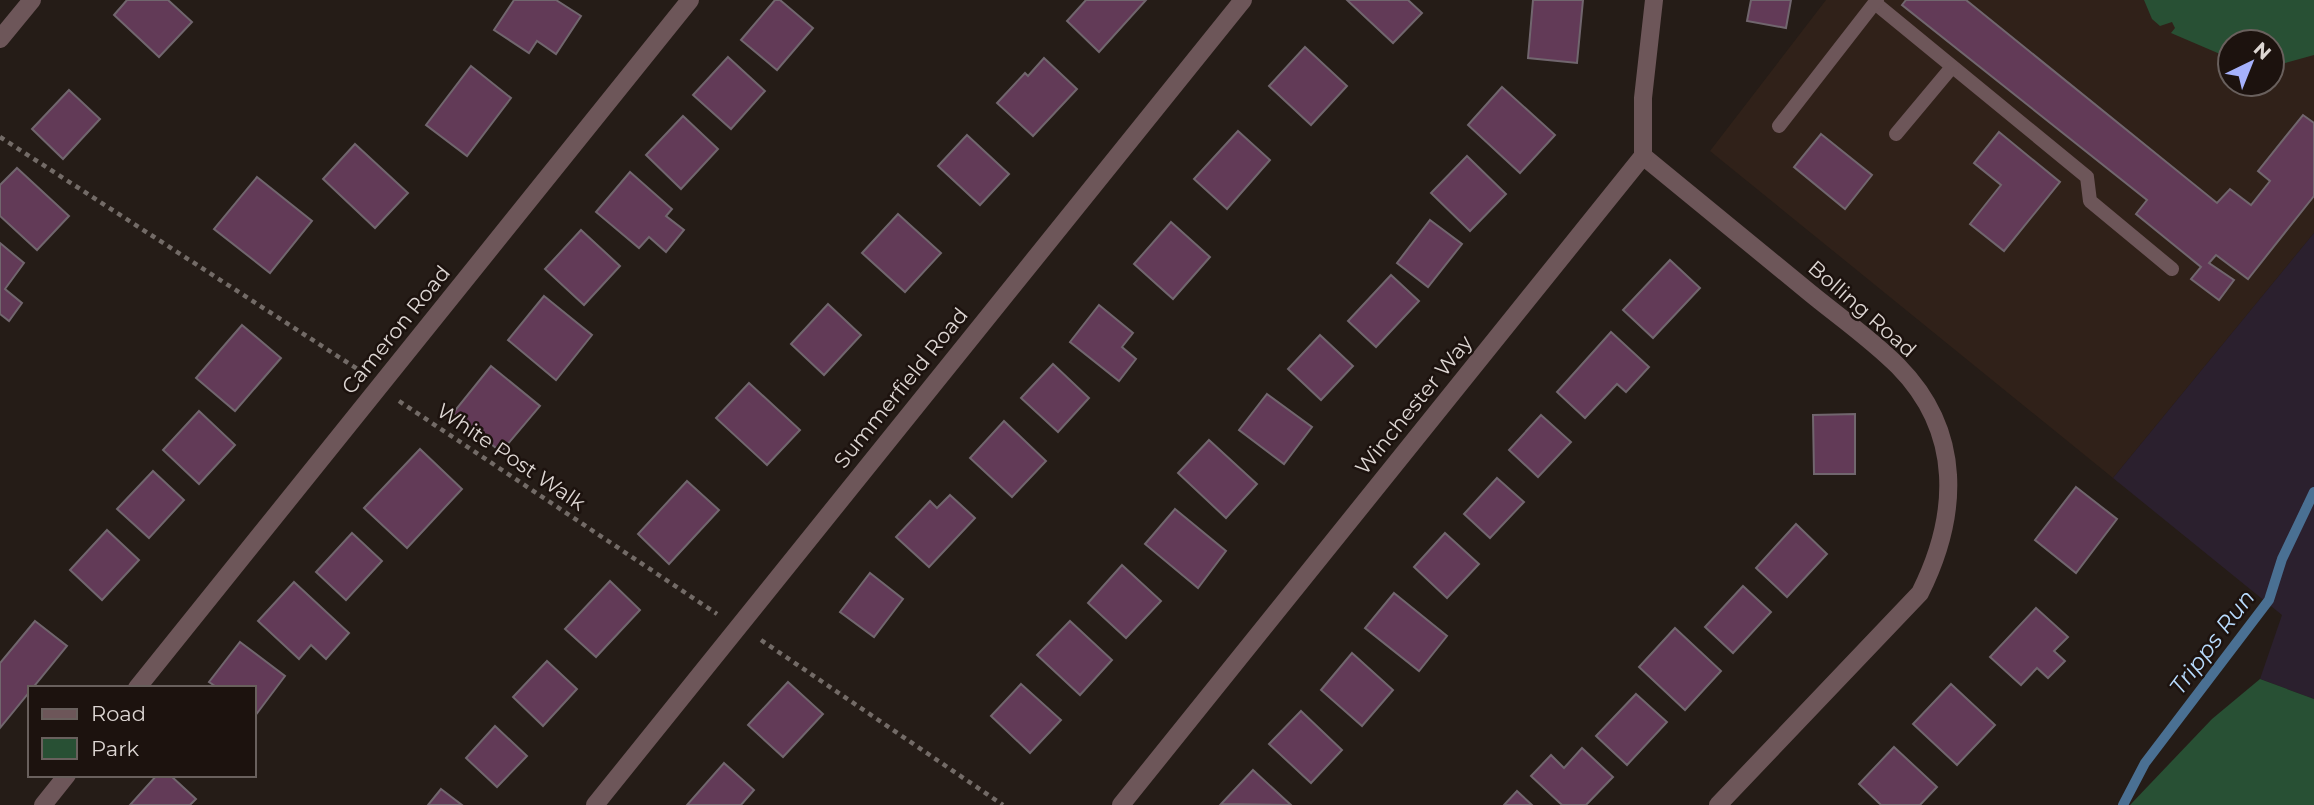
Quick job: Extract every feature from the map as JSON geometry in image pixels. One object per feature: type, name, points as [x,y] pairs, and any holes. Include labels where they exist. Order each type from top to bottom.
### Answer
[{"type":"street","points":[[0,39],[32,0]]},
{"type":"street","name":"Cameron Road","points":[[139,686],[690,0]]},
{"type":"street","name":"Summerfield Road","points":[[595,805],[1243,0]]},
{"type":"street","points":[[1643,156],[1643,98],[1654,0]]},
{"type":"street","name":"Winchester Way","points":[[1121,805],[1643,156]]},
{"type":"street","name":"Bolling Road","points":[[1643,156],[1865,336],[1900,368],[1925,401],[1941,439],[1949,476],[1948,518],[1938,557],[1920,593],[1718,805]]},
{"type":"street","points":[[43,805],[65,777]]},
{"type":"lane","points":[[1779,126],[1876,2],[2087,177],[2090,201],[2172,269]]},
{"type":"lane","points":[[1896,134],[1952,66]]},
{"type":"path","name":"White Post Walk","points":[[0,137],[380,386],[1003,805]]},
{"type":"shaded area","points":[[1826,0],[2314,0],[2314,233],[2113,478],[1710,151]]},
{"type":"shaded area","points":[[2314,233],[2314,699],[2260,679],[2282,615],[2113,478]]},
{"type":"green space","points":[[2144,0],[2314,0],[2314,55],[2286,63],[2286,28],[2216,28],[2216,52],[2171,33],[2175,28],[2172,22],[2160,26],[2152,19]]},
{"type":"green space","points":[[2260,679],[2314,699],[2314,805],[2130,805],[2212,719]]},
{"type":"building","points":[[127,0],[168,0],[192,22],[159,57],[114,15]]},
{"type":"building","points":[[514,0],[556,0],[581,16],[556,54],[537,41],[529,53],[494,30]]},
{"type":"building","points":[[775,0],[780,0],[813,28],[777,70],[741,40]]},
{"type":"building","points":[[1086,0],[1146,0],[1099,52],[1067,21]]},
{"type":"building","points":[[1347,0],[1408,0],[1422,13],[1393,43]]},
{"type":"building","points":[[1533,0],[1583,0],[1577,63],[1528,58]]},
{"type":"building","points":[[1751,0],[1791,0],[1786,28],[1747,21]]},
{"type":"building","points":[[1906,0],[1966,0],[2217,203],[2230,189],[2251,205],[2270,181],[2258,171],[2303,115],[2314,123],[2314,196],[2248,279],[2216,255],[2209,263],[2234,280],[2219,300],[2191,279],[2201,267],[2136,214],[2147,200],[1902,5]]},
{"type":"building","points":[[1305,47],[1347,86],[1311,125],[1269,86]]},
{"type":"building","points":[[728,57],[765,91],[731,129],[693,95]]},
{"type":"building","points":[[1044,58],[1077,89],[1033,136],[997,103],[1025,73],[1028,76]]},
{"type":"building","points":[[471,66],[511,98],[467,156],[426,125]]},
{"type":"building","points":[[1502,87],[1555,135],[1520,173],[1468,125]]},
{"type":"building","points":[[69,90],[100,119],[63,159],[32,129]]},
{"type":"building","points":[[683,116],[718,149],[681,189],[646,155]]},
{"type":"building","points":[[1238,131],[1270,160],[1227,209],[1194,179]]},
{"type":"building","points":[[1999,132],[2060,182],[2004,251],[1970,224],[2001,185],[1974,163]]},
{"type":"building","points":[[1821,134],[1872,175],[1845,209],[1794,167]]},
{"type":"building","points":[[967,135],[1009,174],[980,205],[938,166]]},
{"type":"building","points":[[355,144],[408,193],[375,228],[323,179]]},
{"type":"building","points":[[1467,156],[1506,194],[1470,231],[1431,193]]},
{"type":"building","points":[[17,168],[69,216],[37,250],[0,216],[0,185]]},
{"type":"building","points":[[630,172],[672,209],[666,216],[684,230],[666,252],[649,237],[639,248],[596,212]]},
{"type":"building","points":[[257,177],[312,221],[270,273],[214,229]]},
{"type":"building","points":[[898,214],[941,253],[905,292],[862,253]]},
{"type":"building","points":[[1430,220],[1462,244],[1428,287],[1397,263]]},
{"type":"building","points":[[1171,222],[1210,257],[1173,299],[1134,264]]},
{"type":"building","points":[[581,230],[620,266],[584,305],[545,269]]},
{"type":"building","points":[[0,243],[24,263],[5,289],[22,303],[9,321],[0,314]]},
{"type":"building","points":[[1670,260],[1700,288],[1653,338],[1623,310]]},
{"type":"building","points":[[1391,275],[1419,301],[1376,347],[1348,321]]},
{"type":"building","points":[[544,296],[592,335],[556,380],[508,340]]},
{"type":"building","points":[[828,304],[861,335],[824,375],[791,344]]},
{"type":"building","points":[[1099,305],[1133,333],[1122,347],[1136,359],[1119,381],[1070,342]]},
{"type":"building","points":[[242,325],[281,358],[235,411],[196,378]]},
{"type":"building","points":[[1611,332],[1649,367],[1626,392],[1617,384],[1585,418],[1557,392]]},
{"type":"building","points":[[1320,335],[1353,366],[1321,400],[1288,369]]},
{"type":"building","points":[[1053,364],[1089,398],[1058,432],[1021,398]]},
{"type":"building","points":[[491,366],[540,406],[501,452],[453,413]]},
{"type":"building","points":[[749,383],[800,430],[767,465],[716,418]]},
{"type":"building","points":[[1267,394],[1312,427],[1284,464],[1239,430]]},
{"type":"building","points":[[199,411],[235,445],[199,484],[163,450]]},
{"type":"building","points":[[1855,414],[1855,474],[1814,474],[1813,415]]},
{"type":"building","points":[[1541,415],[1571,442],[1538,477],[1509,450]]},
{"type":"building","points":[[1004,421],[1046,461],[1012,497],[970,458]]},
{"type":"building","points":[[1209,440],[1257,484],[1226,518],[1178,473]]},
{"type":"building","points":[[420,449],[462,489],[407,548],[364,508]]},
{"type":"building","points":[[153,471],[184,500],[149,538],[117,509]]},
{"type":"building","points":[[1497,478],[1524,502],[1490,538],[1464,514]]},
{"type":"building","points":[[687,481],[719,510],[669,564],[638,534]]},
{"type":"building","points":[[2076,487],[2117,519],[2076,573],[2035,540]]},
{"type":"building","points":[[950,495],[975,518],[929,567],[896,537],[930,501],[937,508]]},
{"type":"building","points":[[1175,509],[1226,551],[1198,588],[1145,544]]},
{"type":"building","points":[[1796,524],[1827,554],[1787,597],[1756,568]]},
{"type":"building","points":[[107,530],[139,560],[102,600],[70,570]]},
{"type":"building","points":[[352,533],[382,561],[346,600],[316,572]]},
{"type":"building","points":[[1445,533],[1479,564],[1447,598],[1414,567]]},
{"type":"building","points":[[1122,565],[1161,601],[1126,638],[1088,603]]},
{"type":"building","points":[[870,573],[903,599],[874,637],[840,612]]},
{"type":"building","points":[[610,581],[640,610],[596,657],[565,629]]},
{"type":"building","points":[[294,582],[349,633],[326,659],[311,645],[299,659],[258,621]]},
{"type":"building","points":[[1743,586],[1771,612],[1733,653],[1705,627]]},
{"type":"building","points":[[1394,593],[1447,636],[1419,671],[1365,628]]},
{"type":"building","points":[[2036,608],[2068,637],[2054,651],[2065,661],[2048,678],[2037,668],[2021,685],[1990,657]]},
{"type":"building","points":[[35,621],[67,646],[34,686],[28,686],[28,694],[0,728],[0,663]]},
{"type":"building","points":[[1070,621],[1112,660],[1080,695],[1037,655]]},
{"type":"building","points":[[1675,628],[1721,671],[1685,710],[1639,667]]},
{"type":"building","points":[[240,642],[285,676],[256,715],[256,686],[215,686],[209,682]]},
{"type":"building","points":[[1352,653],[1393,690],[1362,726],[1321,690]]},
{"type":"building","points":[[547,661],[577,689],[543,726],[513,697]]},
{"type":"building","points":[[788,682],[823,714],[783,757],[748,725]]},
{"type":"building","points":[[1021,684],[1061,720],[1030,753],[991,716]]},
{"type":"building","points":[[1951,684],[1995,725],[1957,765],[1913,724]]},
{"type":"building","points":[[1636,694],[1667,722],[1627,765],[1596,736]]},
{"type":"building","points":[[1301,711],[1342,750],[1311,783],[1269,744]]},
{"type":"building","points":[[495,726],[527,756],[497,787],[466,758]]},
{"type":"building","points":[[1894,747],[1937,787],[1920,805],[1881,805],[1859,784]]},
{"type":"building","points":[[1582,748],[1613,777],[1586,805],[1562,805],[1531,776],[1551,755],[1564,768]]},
{"type":"building","points":[[724,763],[754,790],[741,805],[687,805]]},
{"type":"building","points":[[1253,770],[1291,805],[1221,804]]},
{"type":"building","points":[[155,777],[172,777],[196,799],[190,805],[130,805]]},
{"type":"building","points":[[441,789],[462,805],[428,805]]},
{"type":"building","points":[[1517,791],[1532,805],[1504,805]]},
{"type":"waterway","name":"Tripps Run","points":[[2123,805],[2145,763],[2269,600],[2282,559],[2314,492]]}]
